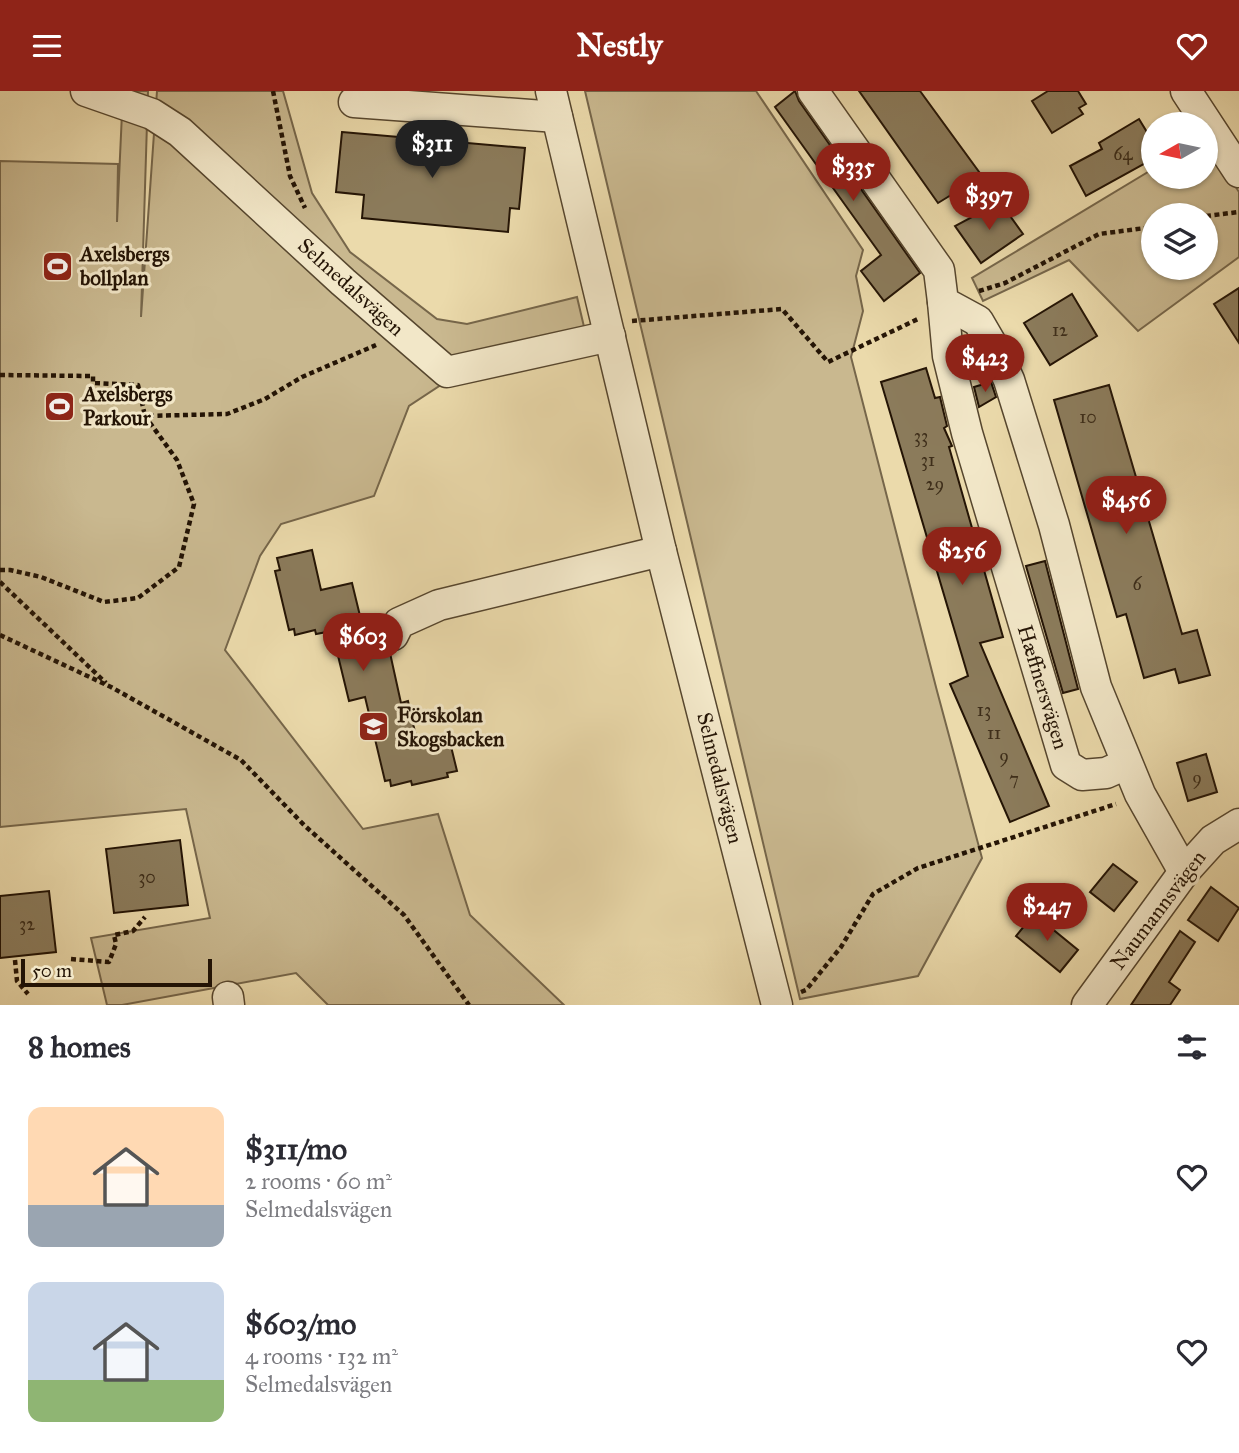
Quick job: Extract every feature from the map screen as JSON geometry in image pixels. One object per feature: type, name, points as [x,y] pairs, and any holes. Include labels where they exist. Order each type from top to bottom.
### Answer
[{"type":"street","name":"Selmedalsvägen","points":[[86,91],[152,114],[180,132],[343,282],[447,372],[620,328]]},
{"type":"street","name":"Hæffnersvägen","points":[[813,91],[939,270],[947,356],[967,433],[1066,765],[1082,775],[1106,773],[1126,764]]},
{"type":"street","points":[[1186,91],[1239,173]]},
{"type":"street","points":[[354,102],[554,104]]},
{"type":"street","name":"Selmedalsvägen","points":[[554,104],[620,328],[660,551],[777,1002]]},
{"type":"street","points":[[943,302],[978,321],[1009,380],[1054,525],[1096,687],[1140,794],[1184,872]]},
{"type":"street","points":[[393,635],[399,623],[439,605],[660,551]]},
{"type":"street","name":"Naumannsvägen","points":[[1087,1005],[1184,872],[1213,840],[1239,824]]},
{"type":"path","points":[[273,91],[290,176],[306,211]]},
{"type":"path","points":[[1218,215],[1239,212]]},
{"type":"path","points":[[943,302],[1004,283],[1099,234],[1141,229]]},
{"type":"path","points":[[620,328],[782,309],[828,362],[894,331]]},
{"type":"path","points":[[0,375],[93,376],[93,383],[138,385],[145,416],[177,460],[194,504],[179,567],[138,598],[104,602],[40,577],[0,570]]},
{"type":"path","points":[[145,416],[227,414],[265,399],[302,377]]},
{"type":"path","points":[[0,582],[111,687]]},
{"type":"path","points":[[0,635],[111,687],[241,760],[304,825],[404,915],[468,1005]]},
{"type":"path","points":[[777,1002],[806,991],[841,947],[873,894],[918,868],[1140,794]]},
{"type":"path","points":[[71,959],[109,962],[116,944],[114,935],[133,931],[145,917]]},
{"type":"path","points":[[15,960],[17,981],[28,994]]},
{"type":"shaded area","points":[[123,91],[148,91],[141,317],[157,91],[283,91],[312,193],[350,252],[437,319],[467,324],[577,297],[589,348],[447,381],[409,406],[374,496],[281,524],[260,556],[225,650],[363,829],[438,814],[470,915],[564,1005],[328,1005],[296,973],[122,1005],[107,1005],[91,938],[210,918],[186,809],[0,827],[0,161],[118,164],[117,222]]},
{"type":"shaded area","points":[[585,91],[756,91],[863,250],[856,276],[863,311],[851,357],[982,858],[918,976],[800,999]]},
{"type":"shaded area","points":[[1218,160],[1239,192],[1239,257],[1218,272],[1218,203],[1141,203],[1141,280],[1208,280],[1138,331],[1069,260],[983,301],[972,278],[1141,176],[1141,189],[1218,189]]},
{"type":"building","points":[[795,91],[799,101],[920,273],[884,301],[861,271],[881,255],[775,107]]},
{"type":"building","points":[[859,91],[920,91],[982,176],[938,203]]},
{"type":"building","points":[[1048,91],[1078,91],[1086,104],[1079,108],[1083,114],[1052,133],[1032,101]]},
{"type":"building","points":[[1139,119],[1141,122],[1141,166],[1086,196],[1070,166],[1102,149],[1099,143]]},
{"type":"building","points":[[342,132],[525,148],[519,209],[510,208],[508,232],[362,218],[364,195],[336,192]]},
{"type":"building","points":[[1000,202],[1023,234],[981,263],[955,226]]},
{"type":"building","points":[[1239,288],[1239,343],[1214,304]]},
{"type":"building","points":[[1072,294],[1097,336],[1050,365],[1024,323]]},
{"type":"building","points":[[926,368],[935,398],[940,397],[947,426],[944,428],[952,446],[949,447],[1003,637],[980,643],[1049,806],[1010,822],[950,684],[968,676],[881,382]]},
{"type":"building","points":[[991,382],[996,397],[979,407],[974,387]]},
{"type":"building","points":[[1109,385],[1182,634],[1197,630],[1210,675],[1179,683],[1175,669],[1144,678],[1126,614],[1117,617],[1054,400]]},
{"type":"building","points":[[312,550],[321,590],[352,583],[361,620],[351,622],[360,660],[390,653],[401,703],[408,701],[417,741],[448,734],[457,771],[447,773],[448,777],[412,785],[411,781],[391,786],[390,780],[385,781],[365,697],[349,701],[332,631],[316,634],[315,630],[295,635],[294,629],[289,630],[275,571],[280,570],[277,558]]},
{"type":"building","points":[[1045,561],[1078,689],[1063,693],[1026,566]]},
{"type":"building","points":[[1206,754],[1217,792],[1188,801],[1177,763]]},
{"type":"building","points":[[180,840],[188,905],[114,913],[106,849]]},
{"type":"building","points":[[1113,864],[1137,882],[1114,911],[1090,892]]},
{"type":"building","points":[[1211,887],[1239,908],[1218,941],[1188,920]]},
{"type":"building","points":[[49,891],[56,952],[0,958],[0,896]]},
{"type":"building","points":[[1034,914],[1078,950],[1060,972],[1016,936]]},
{"type":"building","points":[[1180,931],[1195,942],[1169,982],[1180,990],[1170,1005],[1131,1005]]},
{"type":"place","name":"Axelsbergs bollplan","points":[[57,266]]},
{"type":"place","name":"Axelsbergs Parkour","points":[[60,406]]},
{"type":"place","name":"Förskolan Skogsbacken","points":[[374,727]]}]
